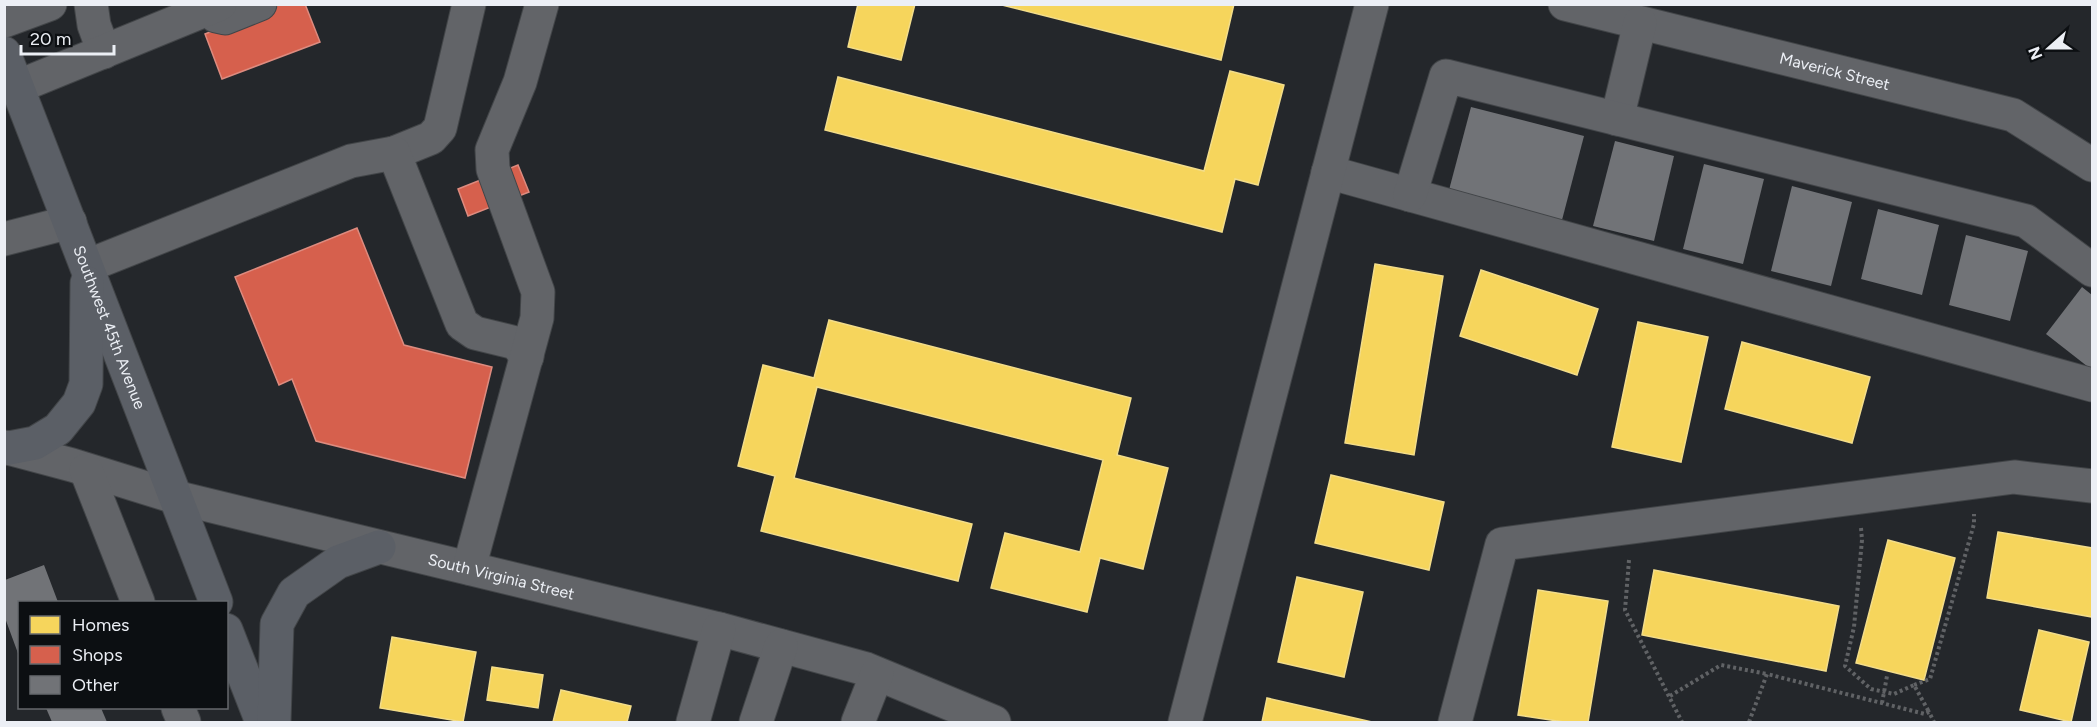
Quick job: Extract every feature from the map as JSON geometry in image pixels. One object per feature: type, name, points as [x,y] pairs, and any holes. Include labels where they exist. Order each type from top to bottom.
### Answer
[{"type":"main road","name":"Southwest 45th Avenue","points":[[4,53],[215,601]]},
{"type":"main road","points":[[7,448],[35,443],[58,429],[79,403],[86,384],[87,266]]},
{"type":"main road","points":[[274,723],[278,624],[294,593],[338,562],[379,547]]},
{"type":"main road","points":[[228,635],[262,723]]},
{"type":"street","points":[[4,21],[50,4]]},
{"type":"street","points":[[92,4],[94,25],[104,52]]},
{"type":"street","points":[[17,87],[215,7],[216,16],[225,18],[260,4]]},
{"type":"street","points":[[87,266],[351,161],[394,153],[431,138],[440,128],[469,4]]},
{"type":"street","points":[[469,568],[537,318],[538,292],[493,169],[492,150],[520,82],[542,4]]},
{"type":"street","points":[[1185,723],[1372,4]]},
{"type":"street","name":"Maverick Street","points":[[1565,4],[2013,114],[2092,165]]},
{"type":"street","points":[[1617,119],[1640,23]]},
{"type":"street","points":[[1410,195],[1446,76],[2026,221],[2092,270]]},
{"type":"street","points":[[394,153],[462,324],[476,333],[516,343],[527,357]]},
{"type":"street","points":[[1328,172],[2092,385]]},
{"type":"street","points":[[4,239],[70,222]]},
{"type":"street","name":"South Virginia Street","points":[[7,448],[176,497],[719,629],[866,669],[994,723]]},
{"type":"street","points":[[86,470],[137,601]]},
{"type":"street","points":[[1455,723],[1502,544],[2014,477],[2092,486]]},
{"type":"street","points":[[693,723],[719,629]]},
{"type":"street","points":[[756,723],[781,646]]},
{"type":"street","points":[[858,723],[878,674]]},
{"type":"street","points":[[178,709],[184,723]]},
{"type":"path","points":[[1860,497],[1862,540],[1854,627],[1845,666],[1871,689],[1894,694],[1930,679],[1974,524],[1976,482]]},
{"type":"path","points":[[1627,528],[1630,568],[1625,610],[1682,723]]},
{"type":"path","points":[[1670,696],[1721,664],[1925,714],[1929,712]]},
{"type":"path","points":[[1749,723],[1767,674]]},
{"type":"path","points":[[1882,703],[1887,676]]},
{"type":"path","points":[[1914,685],[1934,723]]},
{"type":"building: Homes","points":[[858,4],[915,4],[901,60],[848,47]]},
{"type":"building: Homes","points":[[998,4],[1234,4],[1221,60]]},
{"type":"building: Homes","points":[[1230,71],[1284,85],[1258,185],[1235,179],[1222,232],[825,130],[838,77],[1204,171]]},
{"type":"building: Homes","points":[[1375,264],[1443,276],[1414,455],[1345,443]]},
{"type":"building: Homes","points":[[1481,270],[1598,309],[1577,375],[1460,336]]},
{"type":"building: Homes","points":[[829,320],[1131,398],[1117,455],[1168,468],[1143,569],[1100,558],[1087,612],[991,588],[1005,533],[1080,552],[1103,460],[817,387],[794,478],[972,524],[958,581],[761,531],[775,476],[738,466],[763,365],[814,378]]},
{"type":"building: Homes","points":[[1638,322],[1708,337],[1681,462],[1612,447]]},
{"type":"building: Homes","points":[[1742,342],[1870,377],[1852,443],[1725,409]]},
{"type":"building: Homes","points":[[1331,475],[1444,502],[1429,570],[1315,543]]},
{"type":"building: Homes","points":[[1998,532],[2092,548],[2092,617],[1987,598]]},
{"type":"building: Homes","points":[[1888,540],[1955,558],[1924,680],[1856,663]]},
{"type":"building: Homes","points":[[1654,570],[1839,606],[1826,671],[1642,635]]},
{"type":"building: Homes","points":[[1297,577],[1363,592],[1344,677],[1278,662]]},
{"type":"building: Homes","points":[[1538,590],[1608,601],[1588,722],[1564,722],[1518,715]]},
{"type":"building: Homes","points":[[2039,630],[2089,642],[2071,722],[2020,710]]},
{"type":"building: Homes","points":[[392,637],[476,652],[463,722],[380,708]]},
{"type":"building: Homes","points":[[492,667],[543,675],[538,708],[487,700]]},
{"type":"building: Homes","points":[[561,690],[631,706],[627,722],[553,722]]},
{"type":"building: Homes","points":[[1267,698],[1372,722],[1262,722]]},
{"type":"building: Shops","points":[[281,4],[305,4],[320,42],[222,79],[205,34]]},
{"type":"building: Shops","points":[[518,165],[529,192],[468,216],[458,189]]},
{"type":"building: Shops","points":[[357,228],[404,345],[492,367],[465,478],[316,441],[292,379],[279,385],[235,277]]},
{"type":"building: Other","points":[[1471,107],[1584,136],[1562,220],[1449,190]]},
{"type":"building: Other","points":[[1615,141],[1674,156],[1654,241],[1593,226]]},
{"type":"building: Other","points":[[1704,164],[1764,179],[1743,264],[1683,249]]},
{"type":"building: Other","points":[[1792,186],[1852,202],[1831,286],[1771,271]]},
{"type":"building: Other","points":[[1878,209],[1939,225],[1922,295],[1861,279]]},
{"type":"building: Other","points":[[1966,235],[2028,251],[2010,321],[1949,305]]},
{"type":"building: Other","points":[[2082,287],[2092,295],[2092,370],[2046,334]]},
{"type":"building: Other","points":[[44,565],[58,601],[18,601],[18,653],[5,618],[5,580]]},
{"type":"building: Other","points":[[46,709],[101,709],[107,722],[52,722]]}]
